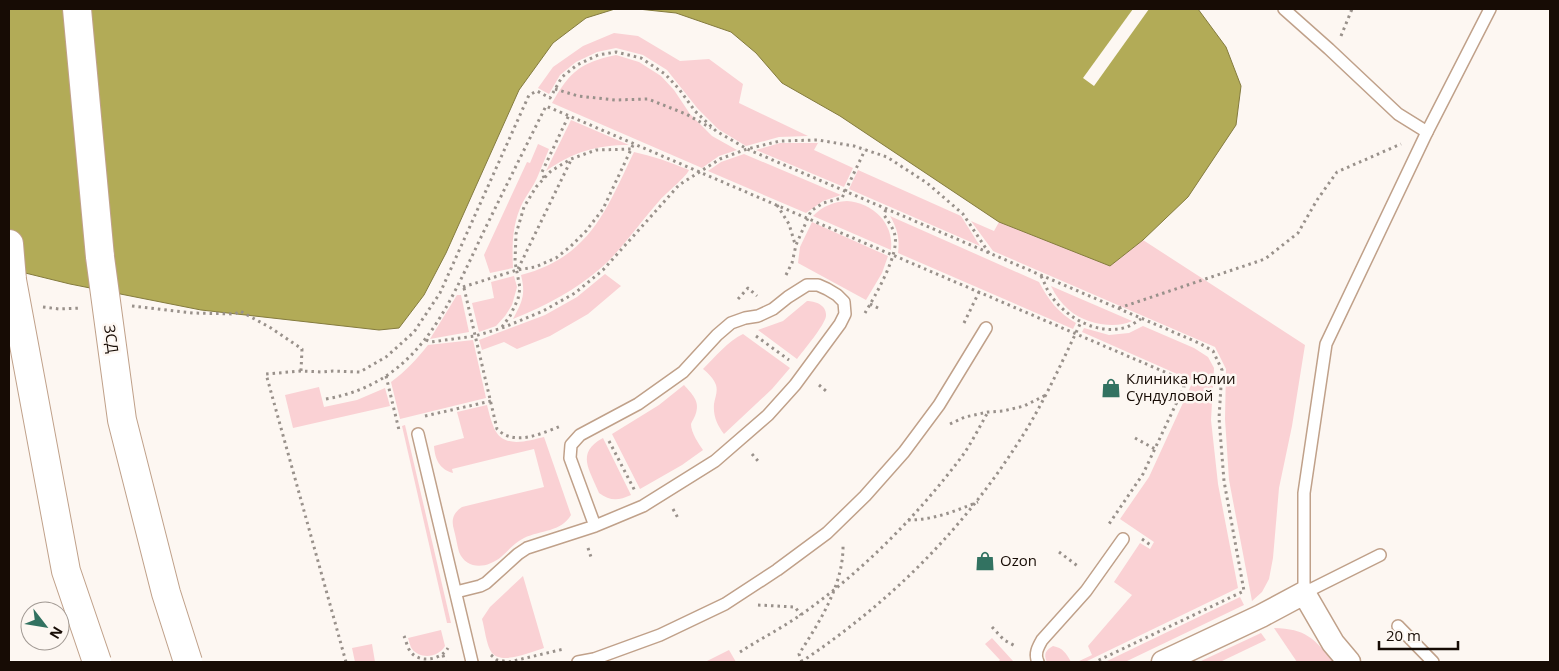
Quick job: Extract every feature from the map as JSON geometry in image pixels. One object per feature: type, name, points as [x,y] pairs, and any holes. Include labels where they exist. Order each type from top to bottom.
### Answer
[{"type":"highway","name":"ЗСД","points":[[77,9],[100,257],[122,420],[166,593],[188,662]]},
{"type":"highway","points":[[9,244],[12,280],[66,571],[96,662]]},
{"type":"street","points":[[1163,662],[1261,616],[1304,593],[1333,643],[1349,662]]},
{"type":"lane","points":[[1284,9],[1398,114],[1427,132]]},
{"type":"lane","points":[[1380,555],[1304,593],[1304,493],[1326,344],[1427,132],[1490,9]]},
{"type":"lane","points":[[456,592],[486,583],[518,554],[528,548],[595,526],[643,506],[715,461],[768,415],[800,379],[840,324],[845,314],[844,302],[837,295],[818,285],[807,285],[797,290],[773,310],[732,323],[717,335],[683,372],[638,404],[580,435],[572,445],[570,458],[595,526]]},
{"type":"lane","points":[[578,662],[594,659],[660,635],[725,604],[777,570],[826,533],[865,496],[904,452],[939,405],[986,328]]},
{"type":"lane","points":[[418,434],[472,662]]},
{"type":"lane","points":[[1038,662],[1036,657],[1042,640],[1086,591],[1123,539]]},
{"type":"lane","points":[[1398,626],[1433,662]]},
{"type":"path","points":[[1334,54],[1352,9]]},
{"type":"path","points":[[346,662],[266,374],[301,371],[360,372],[386,357],[414,332],[440,293],[529,95],[536,91],[550,98],[562,77],[577,65],[598,55],[616,52],[641,58],[665,74],[695,111],[716,131]]},
{"type":"path","points":[[555,89],[578,96],[606,99],[648,99],[686,114],[747,149],[1199,343],[1213,351],[1222,370],[1219,418],[1224,481],[1244,591],[1095,662]]},
{"type":"path","points":[[326,399],[344,396],[367,387],[386,376],[399,368],[426,340],[451,300],[546,106],[1181,380],[1184,388],[1143,474],[1107,527]]},
{"type":"path","points":[[544,178],[542,172],[569,115]]},
{"type":"path","points":[[1118,308],[1265,259],[1298,233],[1317,200],[1337,172],[1427,132]]},
{"type":"path","points":[[426,340],[430,342],[476,336],[502,328],[543,311],[575,293],[603,270],[679,184],[720,159],[747,149],[780,141],[818,140],[854,146],[887,157],[928,183],[963,214],[989,253]]},
{"type":"path","points":[[458,285],[464,288],[517,270],[535,267],[556,258],[571,246],[586,231],[603,209],[634,143]]},
{"type":"path","points":[[502,328],[518,299],[520,288],[515,262],[516,234],[524,207],[536,187],[551,171],[571,159],[596,150],[632,149]]},
{"type":"path","points":[[783,281],[792,264],[796,245],[808,218],[823,203],[842,198],[865,150]]},
{"type":"path","points":[[517,270],[571,159]]},
{"type":"path","points":[[776,204],[789,224],[796,245]]},
{"type":"path","points":[[862,320],[886,274],[896,248],[895,235],[884,215],[886,209]]},
{"type":"path","points":[[1041,276],[1051,296],[1067,314],[1086,325],[1108,329],[1127,327],[1141,318]]},
{"type":"path","points":[[464,288],[497,429],[502,434],[517,438],[533,436],[566,424]]},
{"type":"path","points":[[753,292],[756,289]]},
{"type":"path","points":[[964,325],[979,292]]},
{"type":"path","points":[[124,304],[192,313],[235,314],[240,311],[271,328],[302,349],[301,371]]},
{"type":"path","points":[[870,304],[880,309]]},
{"type":"path","points":[[35,305],[59,310],[87,307]]},
{"type":"path","points":[[842,536],[843,558],[834,589],[820,620],[800,654],[802,662],[836,639],[892,594],[940,546],[978,501],[1017,446],[1046,395],[1082,322]]},
{"type":"path","points":[[749,330],[795,365]]},
{"type":"path","points":[[386,376],[399,432]]},
{"type":"path","points":[[818,382],[816,383],[826,391]]},
{"type":"path","points":[[416,418],[491,401]]},
{"type":"path","points":[[740,652],[801,615],[881,549],[963,454],[988,412]]},
{"type":"path","points":[[397,422],[406,420]]},
{"type":"path","points":[[606,435],[636,494]]},
{"type":"path","points":[[1135,438],[1155,449]]},
{"type":"path","points":[[750,452],[758,461]]},
{"type":"path","points":[[908,520],[923,520],[948,514],[978,501]]},
{"type":"path","points":[[678,503],[672,506],[678,518]]},
{"type":"path","points":[[582,548],[587,546],[592,560]]},
{"type":"path","points":[[1059,552],[1079,567],[1085,559]]},
{"type":"path","points":[[756,605],[795,607],[801,615]]},
{"type":"path","points":[[992,627],[1004,640],[1018,647]]},
{"type":"path","points":[[404,636],[409,650],[416,657],[426,660],[443,655],[448,649],[448,643]]},
{"type":"path","points":[[1018,653],[1021,640]]},
{"type":"path","points":[[486,648],[497,660],[509,662],[570,648]]},
{"type":"path","points":[[443,655],[446,662]]},
{"type":"shaded area","points":[[9,9],[615,9],[586,18],[553,43],[519,90],[446,253],[424,295],[399,328],[379,330],[201,310],[70,284],[9,269]]},
{"type":"shaded area","points":[[638,9],[1198,9],[1226,47],[1241,86],[1236,125],[1188,197],[1143,240],[1110,266],[999,222],[840,116],[782,83],[756,53],[731,32],[676,13]]},
{"type":"shaded area","points":[[614,33],[638,36],[680,61],[709,59],[743,84],[739,103],[808,136],[779,137],[746,146],[718,129],[698,109],[667,70],[643,55],[616,48],[597,52],[576,62],[560,75],[549,94],[538,88],[553,67],[583,46]]},
{"type":"shaded area","points":[[616,55],[639,62],[661,76],[674,90],[690,114],[712,136],[737,150],[719,156],[702,168],[552,103],[570,76],[577,70],[603,58]]},
{"type":"shaded area","points":[[571,120],[629,145],[606,146],[575,154],[546,171]]},
{"type":"shaded area","points":[[780,143],[818,143],[814,150],[853,168],[844,187],[756,150]]},
{"type":"shaded area","points":[[538,144],[549,149],[537,178],[519,210],[513,243],[513,268],[490,273],[484,255],[527,162],[530,163]]},
{"type":"shaded area","points":[[634,152],[648,155],[689,170],[660,200],[618,251],[602,267],[560,297],[513,319],[522,298],[521,275],[545,267],[564,256],[580,243],[604,212]]},
{"type":"shaded area","points":[[744,154],[841,195],[823,201],[806,213],[708,171],[721,162]]},
{"type":"shaded area","points":[[858,170],[961,216],[980,246],[849,189]]},
{"type":"shaded area","points":[[847,201],[865,206],[880,216],[889,231],[891,250],[813,216],[828,205]]},
{"type":"shaded area","points":[[890,216],[1039,282],[1054,305],[1076,323],[1073,329],[898,253],[897,233]]},
{"type":"shaded area","points":[[971,221],[994,231],[999,222],[1110,266],[1143,240],[1305,345],[1292,426],[1279,488],[1273,558],[1269,579],[1262,592],[1252,601],[1229,480],[1225,419],[1226,369],[1215,347],[993,251]]},
{"type":"shaded area","points":[[812,222],[888,256],[882,273],[866,300],[798,263],[800,247]]},
{"type":"shaded area","points":[[605,274],[621,286],[588,314],[550,336],[517,349],[504,342],[482,350],[479,340],[545,315],[577,297]]},
{"type":"shaded area","points":[[514,276],[517,287],[512,305],[496,326],[479,332],[472,303],[494,298],[491,282]]},
{"type":"shaded area","points":[[1051,286],[1132,321],[1117,325],[1091,322],[1075,315],[1063,305]]},
{"type":"shaded area","points":[[457,295],[461,295],[469,332],[430,339]]},
{"type":"shaded area","points":[[807,301],[823,306],[826,316],[818,331],[797,359],[758,330],[783,321]]},
{"type":"shaded area","points":[[1143,326],[1194,348],[1208,357],[1214,368],[1211,420],[1218,484],[1238,588],[1085,662],[1077,662],[1092,655],[1088,646],[1132,595],[1114,582],[1140,543],[1150,549],[1154,542],[1120,519],[1149,477],[1193,381],[1082,332],[1084,328],[1109,335],[1129,333]]},
{"type":"shaded area","points":[[743,334],[790,368],[772,389],[724,434],[717,424],[714,412],[716,385],[711,376],[703,369],[727,345]]},
{"type":"shaded area","points":[[473,340],[486,398],[400,419],[391,382],[411,365],[428,345]]},
{"type":"shaded area","points":[[684,385],[696,401],[697,409],[691,427],[703,450],[682,465],[640,489],[612,434],[659,405]]},
{"type":"shaded area","points":[[319,387],[324,407],[357,400],[385,388],[390,406],[293,428],[285,395]]},
{"type":"shaded area","points":[[487,405],[494,428],[503,439],[516,442],[544,437],[571,515],[562,525],[530,535],[514,544],[496,561],[478,566],[467,562],[459,552],[453,523],[457,512],[462,507],[544,487],[534,449],[452,469],[453,473],[441,466],[435,455],[434,446],[464,438],[457,412]]},
{"type":"shaded area","points":[[405,425],[451,623],[447,623],[402,426]]},
{"type":"shaded area","points":[[603,438],[631,495],[614,499],[607,498],[599,493],[589,469],[587,456],[594,444]]},
{"type":"shaded area","points":[[523,576],[544,648],[503,658],[492,653],[488,646],[482,619],[490,607]]},
{"type":"shaded area","points":[[1240,597],[1244,605],[1125,662],[1105,662]]},
{"type":"shaded area","points":[[1274,628],[1294,630],[1308,636],[1333,662],[1297,662]]},
{"type":"shaded area","points":[[441,630],[445,646],[439,653],[425,656],[412,649],[408,638]]},
{"type":"shaded area","points":[[1261,633],[1266,640],[1220,662],[1199,662]]},
{"type":"shaded area","points":[[992,638],[1014,662],[998,662],[1000,660],[985,644]]},
{"type":"shaded area","points":[[372,644],[375,662],[355,662],[352,648]]},
{"type":"shaded area","points":[[1053,646],[1064,651],[1071,662],[1047,662],[1046,652]]},
{"type":"shaded area","points":[[729,650],[736,662],[705,662]]},
{"type":"pier","points":[[1133,9],[1149,9],[1094,86],[1083,78]]},
{"type":"place","name":"Клиника Юлии Сундуловой","points":[[1111,388]]},
{"type":"place","name":"Ozon","points":[[985,561]]}]
